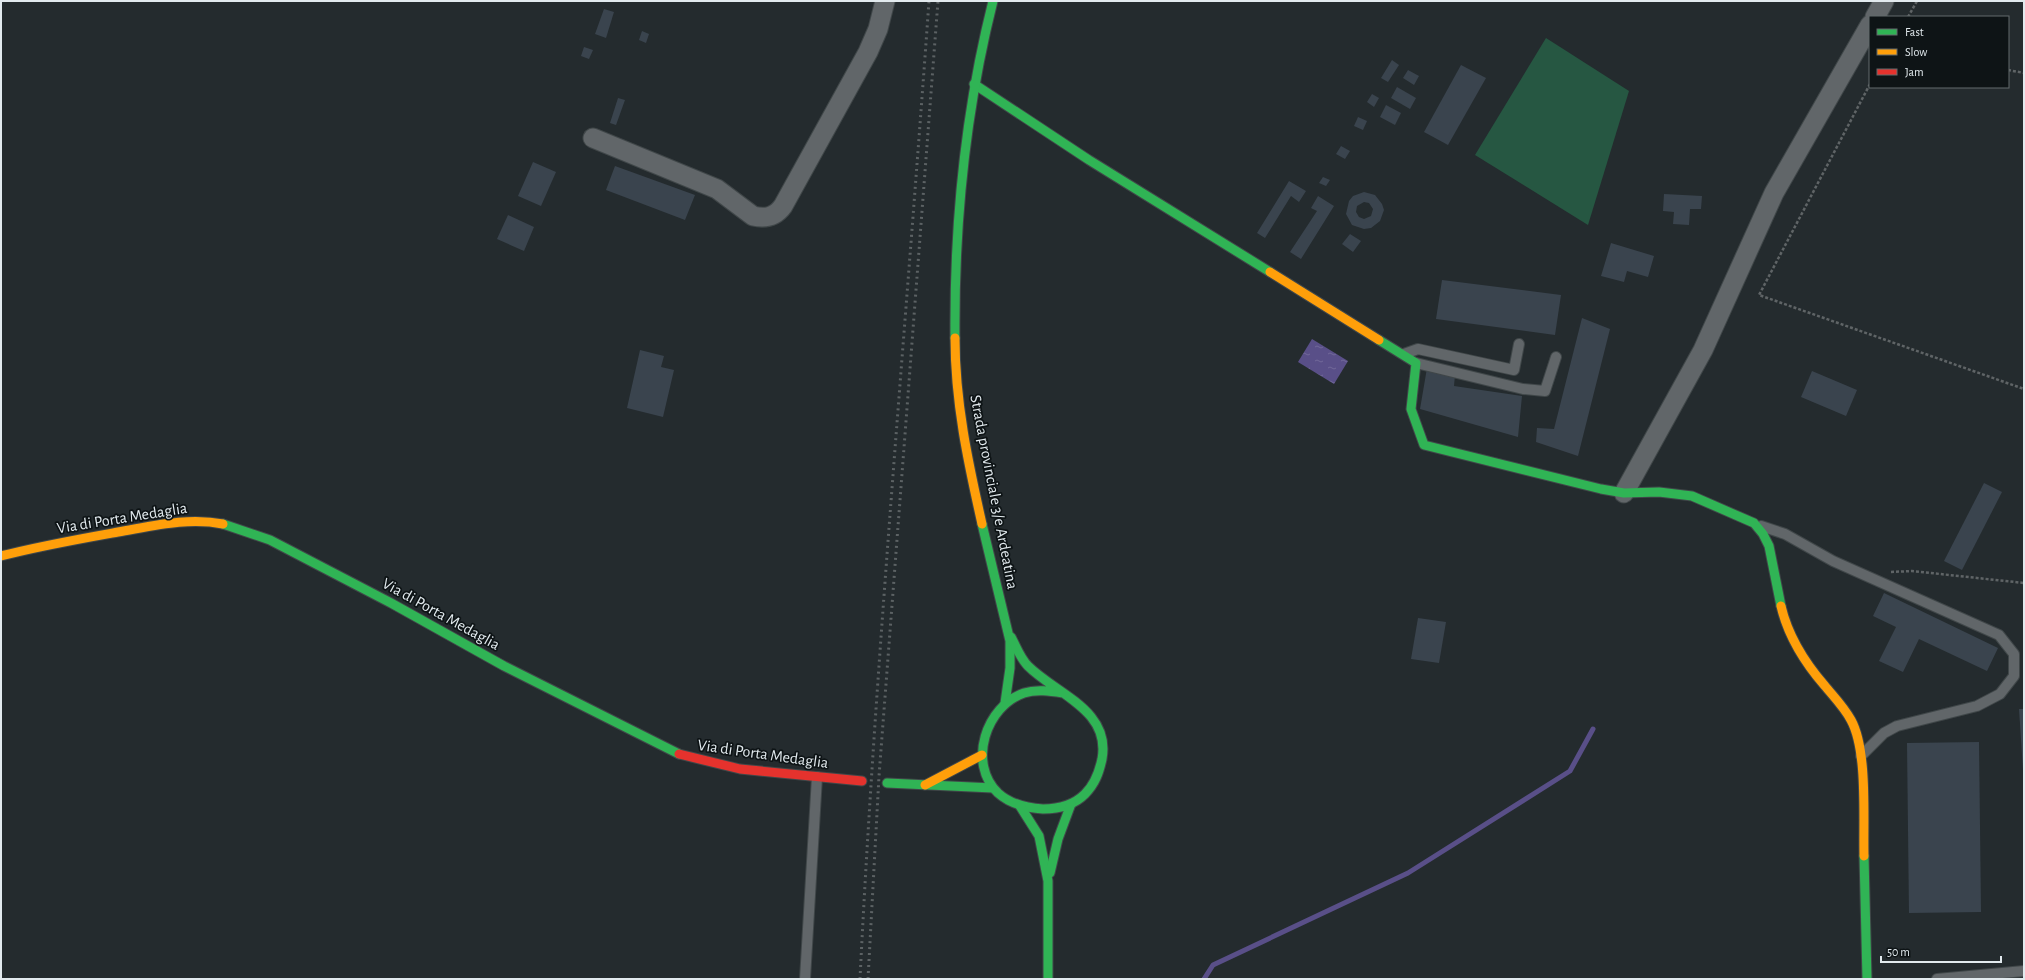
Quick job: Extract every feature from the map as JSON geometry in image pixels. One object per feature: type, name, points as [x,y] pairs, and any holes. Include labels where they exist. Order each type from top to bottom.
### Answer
[{"type":"street","points":[[594,138],[717,189],[753,216],[760,218],[773,216],[782,206],[868,52],[878,29],[885,1]]},
{"type":"street","name":"Strada provinciale 3/e Ardeatina","points":[[993,1],[974,84],[964,138],[955,232],[955,355],[960,414],[965,445],[998,592],[1009,632],[1011,670],[1005,703]]},
{"type":"street","points":[[1876,16],[1884,1]]},
{"type":"street","points":[[1624,493],[1703,350],[1774,193],[1869,27]]},
{"type":"street","points":[[974,84],[1089,160],[1416,363],[1411,409],[1424,445],[1601,489],[1624,493],[1659,492],[1692,496],[1709,502],[1754,523],[1765,536],[1768,545],[1780,605],[1789,630],[1813,671],[1850,717],[1857,734],[1862,756],[1867,979]]},
{"type":"street","name":"Via di Porta Medaglia","points":[[1,556],[40,546],[164,524],[204,521],[240,528],[270,540],[504,666],[670,751],[689,759],[728,767],[862,781]]},
{"type":"street","name":"Strada provinciale 3/e Ardeatina","points":[[1009,632],[1026,664],[1063,693],[1080,703],[1094,718],[1102,736],[1103,749],[1103,756],[1098,775],[1087,792],[1071,804],[1054,810],[1040,810],[1020,806],[1000,795],[993,788],[987,774],[982,755],[984,735],[992,717],[1005,703],[1023,693],[1043,690],[1063,693]]},
{"type":"street","points":[[924,786],[982,755]]},
{"type":"street","points":[[887,783],[924,786],[993,788]]},
{"type":"street","name":"Strada provinciale 3/e Ardeatina","points":[[1048,881],[1058,839],[1071,804]]},
{"type":"street","name":"Strada provinciale 3/e Ardeatina","points":[[1020,806],[1039,836],[1048,881],[1048,979]]},
{"type":"lane","points":[[1402,354],[1418,349],[1514,370],[1519,344]]},
{"type":"lane","points":[[1416,363],[1523,389],[1545,390],[1556,357]]},
{"type":"lane","points":[[1754,523],[1785,534],[1833,561],[1999,635],[2014,654],[2014,676],[2000,694],[1977,706],[1897,726],[1884,733],[1862,756]]},
{"type":"lane","points":[[805,979],[817,777]]},
{"type":"lane","points":[[1937,979],[2024,971]]},
{"type":"path","points":[[1909,16],[1917,1]]},
{"type":"path","points":[[2009,70],[2024,73]]},
{"type":"path","points":[[1869,86],[1758,295],[2024,389]]},
{"type":"path","points":[[1889,572],[1912,571],[2024,583]]},
{"type":"green space","points":[[1546,38],[1629,91],[1588,225],[1475,155]]},
{"type":"water","points":[[1312,339],[1348,361],[1334,384],[1298,362]]},
{"type":"building","points":[[604,9],[614,12],[606,38],[595,34]]},
{"type":"building","points":[[642,31],[649,34],[646,43],[639,40]]},
{"type":"building","points":[[584,47],[593,50],[589,59],[581,56]]},
{"type":"building","points":[[1392,60],[1399,65],[1388,82],[1381,78]]},
{"type":"building","points":[[1461,65],[1486,78],[1448,145],[1424,132]]},
{"type":"building","points":[[1408,70],[1419,76],[1414,85],[1403,78]]},
{"type":"building","points":[[1397,87],[1416,98],[1410,109],[1391,98]]},
{"type":"building","points":[[1372,94],[1379,98],[1374,107],[1367,102]]},
{"type":"building","points":[[618,98],[625,100],[616,125],[610,123]]},
{"type":"building","points":[[1386,105],[1401,113],[1395,125],[1380,117]]},
{"type":"building","points":[[1358,117],[1367,121],[1363,130],[1354,126]]},
{"type":"building","points":[[1341,146],[1350,151],[1345,159],[1336,154]]},
{"type":"building","points":[[533,162],[556,172],[541,206],[518,196]]},
{"type":"building","points":[[615,166],[695,195],[685,220],[606,190]]},
{"type":"building","points":[[1323,177],[1330,180],[1326,186],[1319,183]]},
{"type":"building","points":[[1289,181],[1306,191],[1299,202],[1291,196],[1265,238],[1257,233]]},
{"type":"building","points":[[1364,192],[1375,195],[1382,204],[1384,210],[1380,221],[1371,228],[1364,229],[1352,225],[1346,214],[1349,201],[1353,196]],"holes":[[[1364,202],[1369,203],[1373,209],[1371,216],[1364,219],[1359,217],[1356,212],[1357,206]]]},
{"type":"building","points":[[1664,194],[1702,196],[1701,209],[1690,209],[1689,225],[1673,224],[1674,212],[1663,211]]},
{"type":"building","points":[[1318,196],[1334,206],[1301,259],[1290,252],[1317,211],[1311,208]]},
{"type":"building","points":[[508,215],[534,227],[524,251],[497,239]]},
{"type":"building","points":[[1350,234],[1361,241],[1353,252],[1342,244]]},
{"type":"building","points":[[1611,243],[1654,256],[1648,277],[1627,271],[1624,282],[1601,276]]},
{"type":"building","points":[[1442,280],[1561,295],[1555,335],[1436,319]]},
{"type":"building","points":[[1582,318],[1610,329],[1578,456],[1536,442],[1537,428],[1554,429]]},
{"type":"building","points":[[640,350],[664,356],[661,367],[674,370],[663,417],[627,408]]},
{"type":"building","points":[[1427,368],[1455,375],[1454,386],[1522,396],[1518,437],[1420,409]]},
{"type":"building","points":[[1812,371],[1857,390],[1846,416],[1801,397]]},
{"type":"building","points":[[1984,483],[2002,492],[1962,570],[1944,561]]},
{"type":"building","points":[[1884,593],[1998,648],[1987,671],[1919,639],[1903,672],[1879,661],[1896,627],[1873,616]]},
{"type":"building","points":[[1418,618],[1446,622],[1439,663],[1411,659]]},
{"type":"building","points":[[2019,709],[2024,709],[2023,770]]},
{"type":"building","points":[[1979,742],[1981,912],[1909,913],[1907,743]]},
{"type":"waterway","points":[[1204,979],[1213,965],[1408,873],[1570,771],[1593,729]]},
{"type":"railway","points":[[860,979],[874,734],[929,1]]},
{"type":"railway","points":[[868,979],[879,776],[938,1]]},
{"type":"traffic: fast","points":[[955,338],[955,295],[959,211],[963,168],[975,84],[993,1]]},
{"type":"traffic: fast","points":[[974,84],[1089,160],[1270,272]]},
{"type":"traffic: fast","points":[[1379,340],[1416,363],[1411,409],[1424,445],[1601,489],[1624,493],[1659,492],[1692,496],[1754,523],[1763,534],[1769,546],[1781,606]]},
{"type":"traffic: fast","points":[[223,524],[270,540],[391,603],[504,666],[679,754]]},
{"type":"traffic: fast","points":[[982,524],[1010,641],[1010,668],[1005,703]]},
{"type":"traffic: fast","points":[[1011,637],[1020,656],[1028,666],[1079,705],[1090,715],[1098,728],[1103,742],[1102,759],[1096,778],[1081,798],[1071,804],[1043,809],[1031,808],[1014,803],[998,793],[989,781],[984,767],[983,752],[985,737],[991,722],[1000,710],[1011,700],[1024,693],[1038,691],[1063,693]]},
{"type":"traffic: fast","points":[[887,783],[993,788]]},
{"type":"traffic: fast","points":[[1050,873],[1058,839],[1071,804]]},
{"type":"traffic: fast","points":[[1020,806],[1039,836],[1048,881],[1048,979]]},
{"type":"traffic: fast","points":[[1864,856],[1867,979]]},
{"type":"traffic: slow","points":[[1270,272],[1379,340]]},
{"type":"traffic: slow","points":[[955,338],[957,385],[963,432],[982,524]]},
{"type":"traffic: slow","points":[[1,556],[59,543],[170,523],[197,521],[223,524]]},
{"type":"traffic: slow","points":[[1781,606],[1788,628],[1798,649],[1811,668],[1839,702],[1851,720],[1856,733],[1860,749],[1864,786],[1864,856]]},
{"type":"traffic: slow","points":[[925,785],[982,755]]},
{"type":"traffic: jam","points":[[679,754],[740,769],[862,781]]}]
